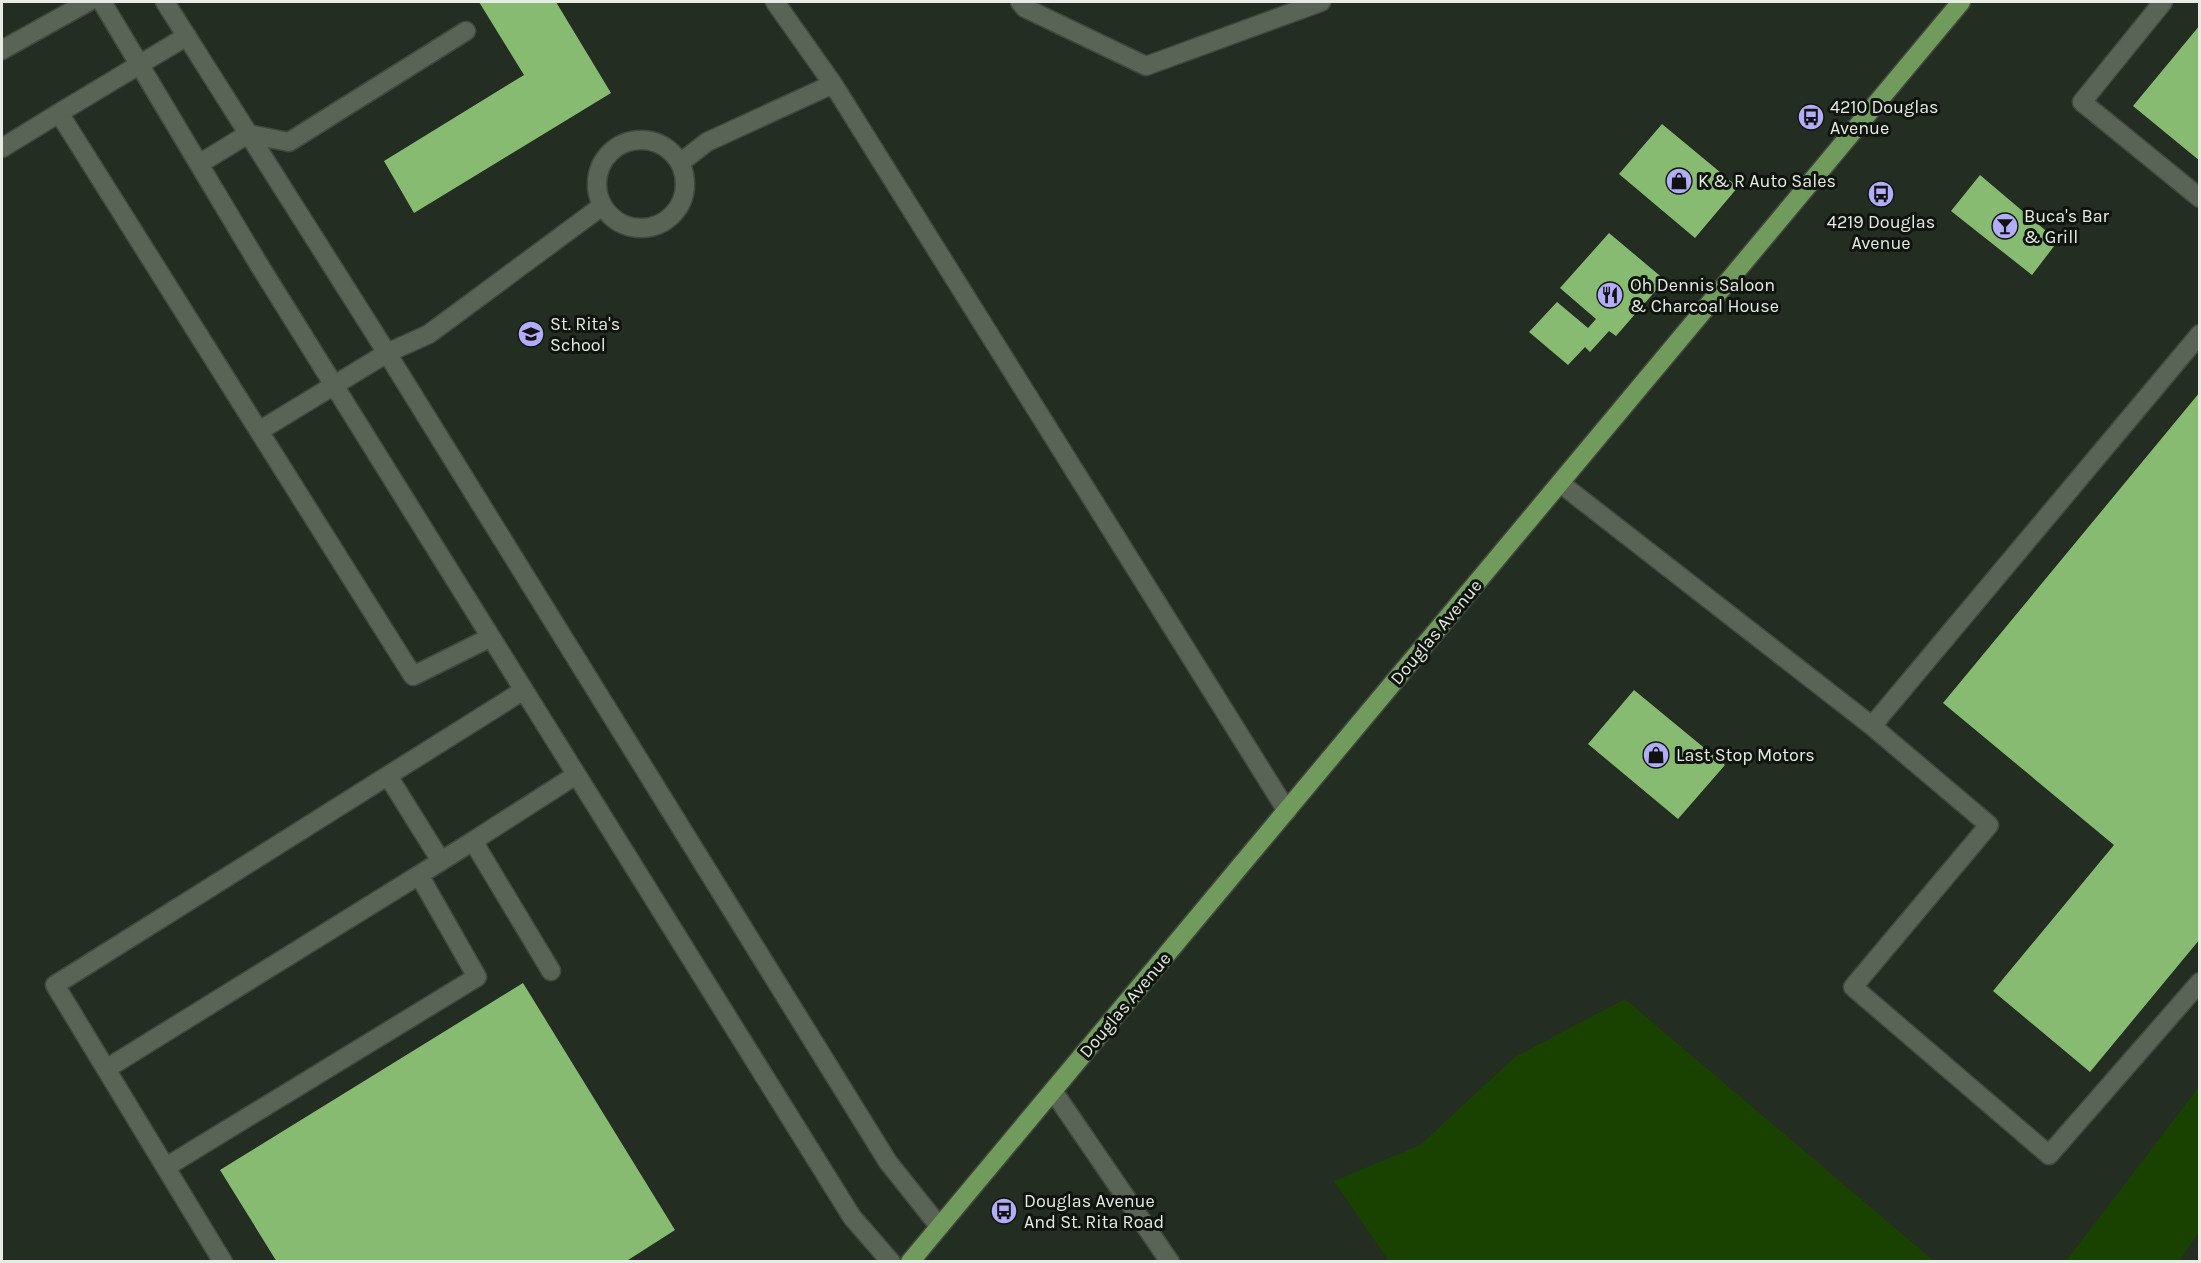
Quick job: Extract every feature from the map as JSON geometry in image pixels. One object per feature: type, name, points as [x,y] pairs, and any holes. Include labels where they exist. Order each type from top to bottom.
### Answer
[{"type":"main road","name":"Douglas Avenue","points":[[910,1262],[1961,2]]},
{"type":"lane","points":[[3,46],[88,2]]},
{"type":"lane","points":[[102,2],[334,384],[852,1217],[891,1262]]},
{"type":"lane","points":[[165,2],[387,353],[888,1162],[939,1226]]},
{"type":"lane","points":[[775,2],[833,84],[1287,811]]},
{"type":"lane","points":[[1020,2],[1025,8],[1146,66],[1321,2]]},
{"type":"lane","points":[[2163,2],[2082,102],[2199,198]]},
{"type":"lane","points":[[199,164],[248,134],[289,142],[466,31]]},
{"type":"lane","points":[[2,148],[187,36]]},
{"type":"lane","points":[[680,163],[707,142],[833,84]]},
{"type":"lane","points":[[59,113],[413,676],[491,637]]},
{"type":"lane","points":[[641,140],[656,143],[670,150],[680,163],[685,189],[673,214],[662,223],[650,228],[629,226],[611,217],[602,206],[597,191],[600,168],[613,150],[626,142],[641,140]]},
{"type":"lane","points":[[259,431],[387,353],[429,334],[602,206]]},
{"type":"lane","points":[[1872,726],[2199,334]]},
{"type":"lane","points":[[1560,483],[1872,726],[1989,825],[1853,987],[2049,1155],[2199,982]]},
{"type":"lane","points":[[223,1262],[55,985],[524,690]]},
{"type":"lane","points":[[106,1069],[576,775]]},
{"type":"lane","points":[[388,776],[441,861]]},
{"type":"lane","points":[[473,841],[551,971]]},
{"type":"lane","points":[[166,1167],[477,977],[419,875]]},
{"type":"lane","points":[[1053,1091],[1169,1261]]},
{"type":"green space","points":[[1625,999],[1934,1261],[1389,1261],[1334,1181],[1420,1145],[1515,1057]]},
{"type":"green space","points":[[2199,1087],[2199,1232],[2179,1261],[2066,1261]]},
{"type":"building","points":[[479,2],[556,2],[611,93],[414,213],[384,161],[524,75]]},
{"type":"building","points":[[2200,25],[2200,161],[2133,106]]},
{"type":"building","name":"K & R Auto Sales","points":[[1662,124],[1738,187],[1695,238],[1619,174]]},
{"type":"building","name":"Buca's Bar & Grill","points":[[1980,175],[2058,241],[2032,275],[1951,211]]},
{"type":"building","name":"Oh Dennis Saloon & Charcoal House","points":[[1609,233],[1665,280],[1616,336],[1609,331],[1590,352],[1585,347],[1568,365],[1529,332],[1557,302],[1588,328],[1596,319],[1560,288]]},
{"type":"building","points":[[2200,392],[2200,939],[2090,1072],[1993,991],[2114,845],[1943,703]]},
{"type":"building","name":"Last Stop Motors","points":[[1634,690],[1725,765],[1678,819],[1588,744]]},
{"type":"building","points":[[523,983],[675,1230],[625,1262],[277,1262],[220,1170]]},
{"type":"place","name":"4210 Douglas Avenue","points":[[1811,117]]},
{"type":"place","name":"K & R Auto Sales","points":[[1679,181]]},
{"type":"place","name":"4219 Douglas Avenue","points":[[1881,194]]},
{"type":"place","name":"Buca's Bar & Grill","points":[[2005,226]]},
{"type":"place","name":"Oh Dennis Saloon & Charcoal House","points":[[1610,295]]},
{"type":"place","name":"St. Rita's School","points":[[531,334]]},
{"type":"place","name":"Last Stop Motors","points":[[1656,755]]},
{"type":"place","name":"Douglas Avenue And St. Rita Road","points":[[1004,1211]]}]
